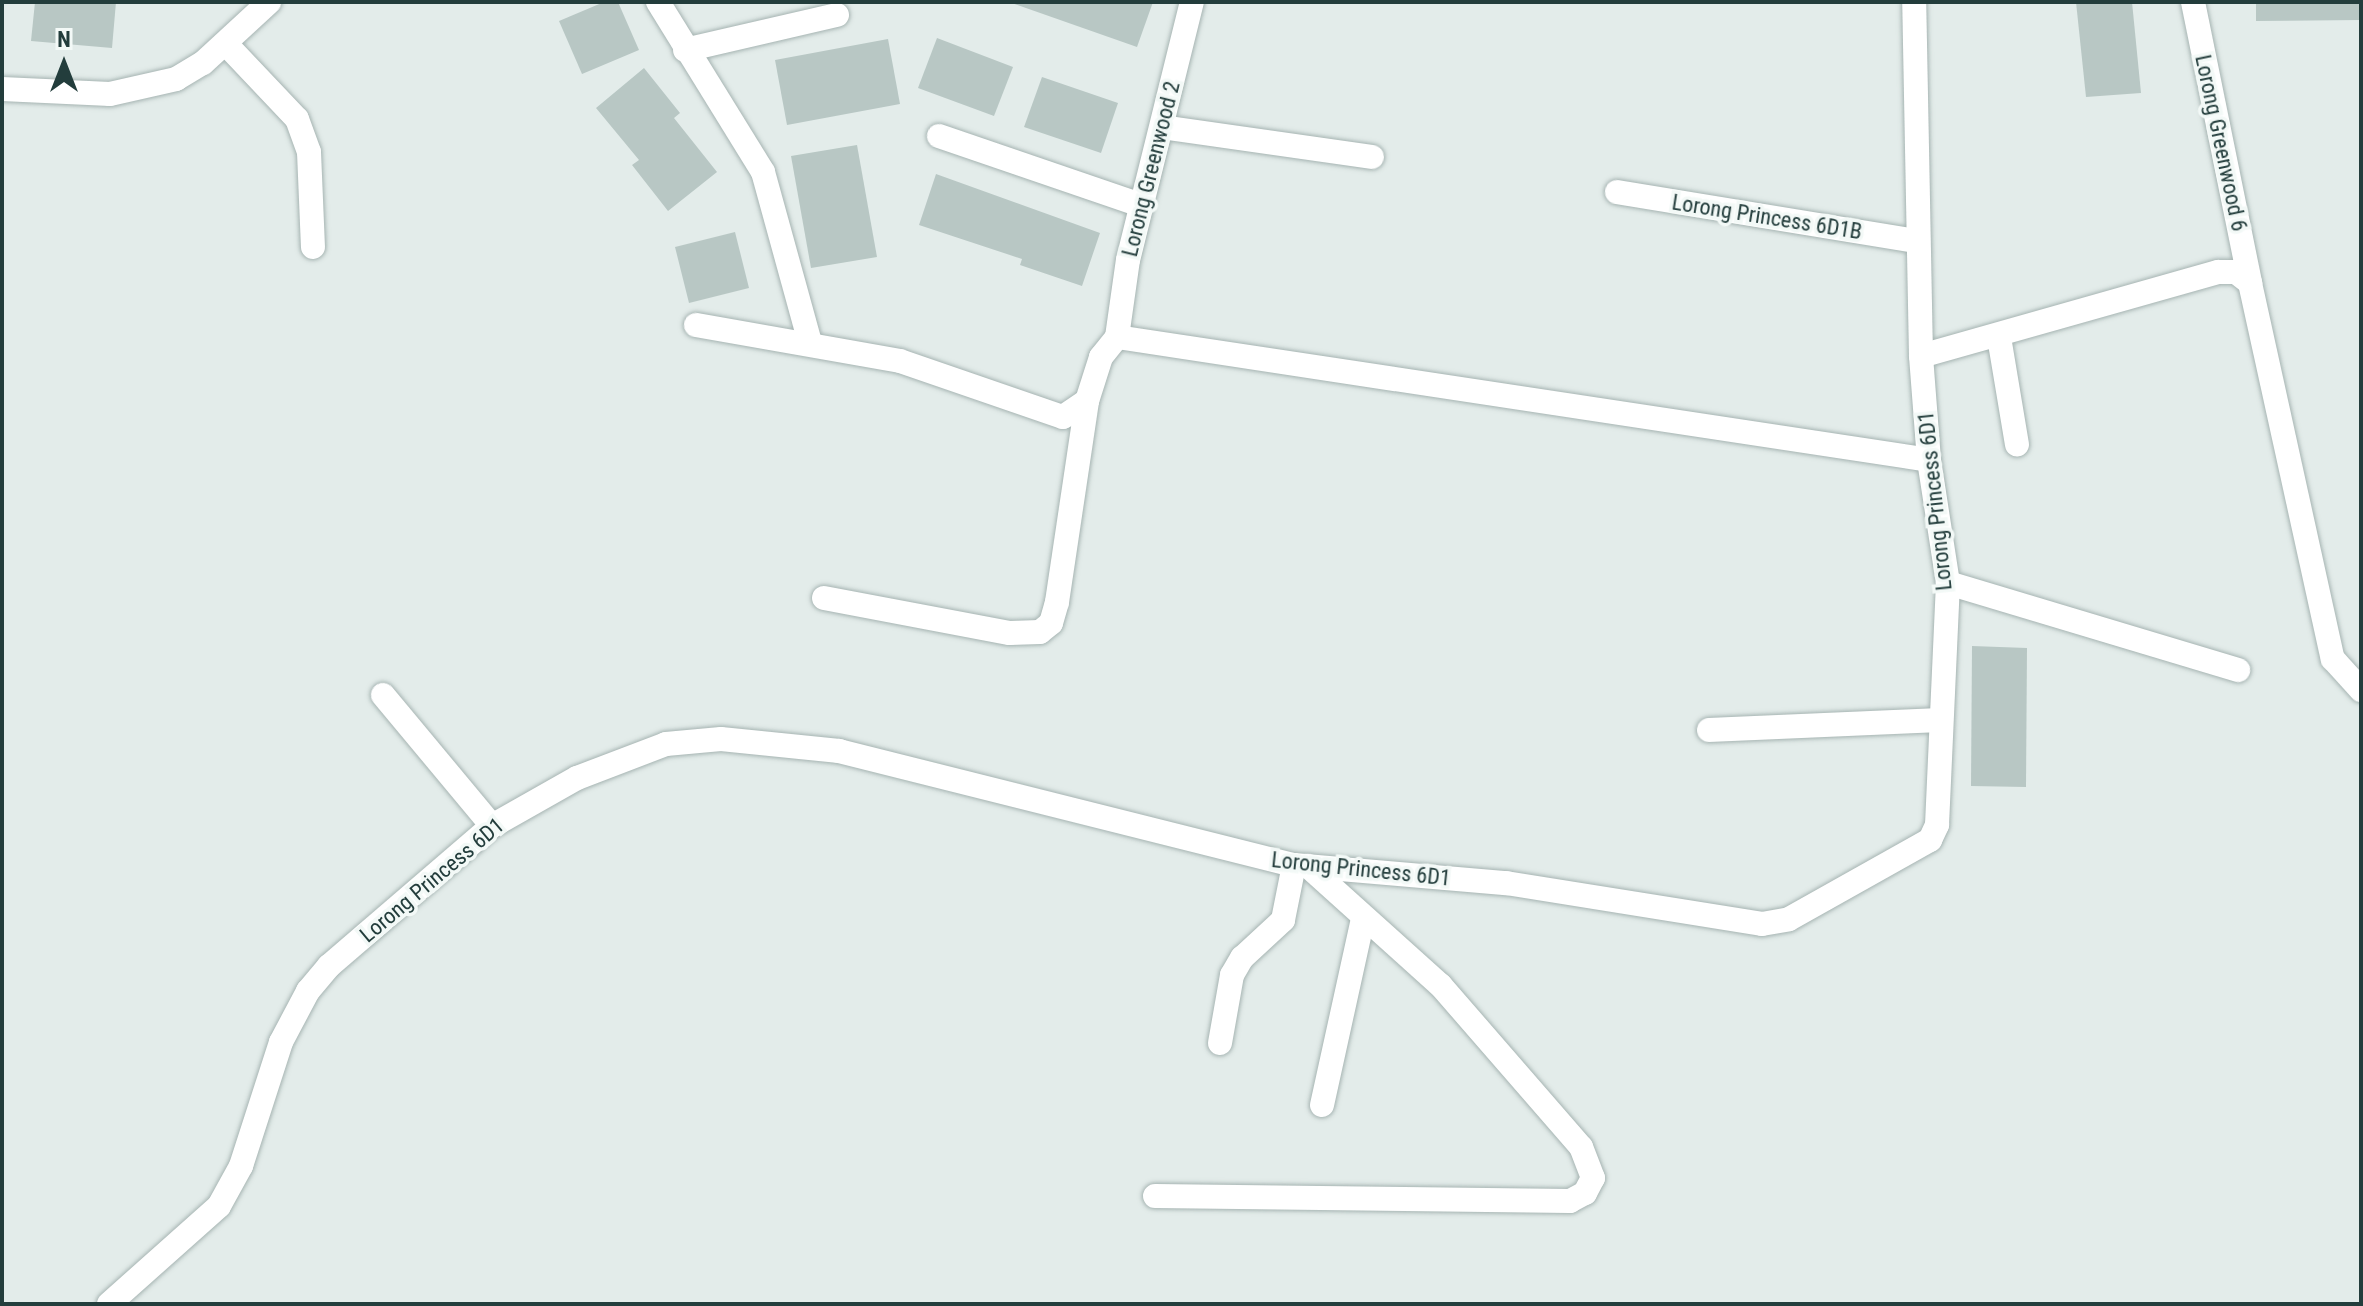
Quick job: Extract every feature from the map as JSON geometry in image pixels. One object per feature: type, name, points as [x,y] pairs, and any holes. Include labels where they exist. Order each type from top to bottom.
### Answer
[{"type":"street","points":[[2,89],[76,95],[143,89],[176,79],[226,44],[269,2]]},
{"type":"street","points":[[658,2],[763,172],[810,343]]},
{"type":"street","name":"Lorong Greenwood 2","points":[[1117,337],[1141,205],[1192,2]]},
{"type":"street","name":"Lorong Greenwood 6","points":[[2193,2],[2250,283],[2308,533],[2333,659],[2361,690]]},
{"type":"street","name":"Lorong Princess 6D1","points":[[109,1304],[219,1206],[241,1166],[281,1042],[308,991],[492,826],[622,758],[666,744],[721,739],[839,751],[902,763],[1160,836],[1301,866],[1506,883],[1776,922],[1930,840],[1937,825],[1948,583],[1929,460],[1921,356],[1906,3]]},
{"type":"street","points":[[685,50],[837,15]]},
{"type":"street","points":[[226,44],[297,119],[309,152],[313,247]]},
{"type":"street","points":[[1162,127],[1372,157]]},
{"type":"street","points":[[939,136],[1141,205]]},
{"type":"street","name":"Lorong Princess 6D1B","points":[[1617,192],[1917,241]]},
{"type":"street","points":[[1921,356],[1999,337],[2218,272],[2236,272],[2250,283]]},
{"type":"street","points":[[696,325],[900,361],[1040,413],[1063,417],[1087,401]]},
{"type":"street","points":[[824,598],[1010,633],[1040,632],[1051,623],[1057,602],[1087,401],[1101,357],[1117,337],[1929,460]]},
{"type":"street","points":[[1999,337],[2017,445]]},
{"type":"street","points":[[1948,583],[2238,670]]},
{"type":"street","points":[[383,695],[492,826]]},
{"type":"street","points":[[1709,730],[1940,720]]},
{"type":"street","points":[[1155,1196],[1570,1201],[1585,1193],[1593,1178],[1581,1147],[1440,985],[1301,866],[1283,920],[1242,958],[1232,975],[1220,1043]]},
{"type":"street","points":[[1322,1105],[1363,918]]},
{"type":"building","points":[[35,2],[116,2],[112,48],[31,41]]},
{"type":"building","points":[[604,2],[618,2],[639,50],[582,74],[559,21]]},
{"type":"building","points":[[1009,2],[1153,2],[1137,47]]},
{"type":"building","points":[[2076,2],[2132,2],[2141,93],[2086,97]]},
{"type":"building","points":[[2256,2],[2361,2],[2361,20],[2256,21]]},
{"type":"building","points":[[937,38],[1013,67],[994,116],[918,88]]},
{"type":"building","points":[[888,39],[900,104],[787,125],[775,60]]},
{"type":"building","points":[[644,68],[680,113],[674,118],[717,172],[668,211],[632,165],[639,160],[596,108]]},
{"type":"building","points":[[1042,77],[1118,103],[1101,153],[1024,127]]},
{"type":"building","points":[[857,145],[877,257],[811,268],[791,156]]},
{"type":"building","points":[[936,174],[1100,233],[1082,286],[1020,265],[1022,259],[919,225]]},
{"type":"building","points":[[735,232],[749,288],[689,303],[675,247]]},
{"type":"building","points":[[1972,646],[2027,648],[2026,787],[1971,786]]}]
